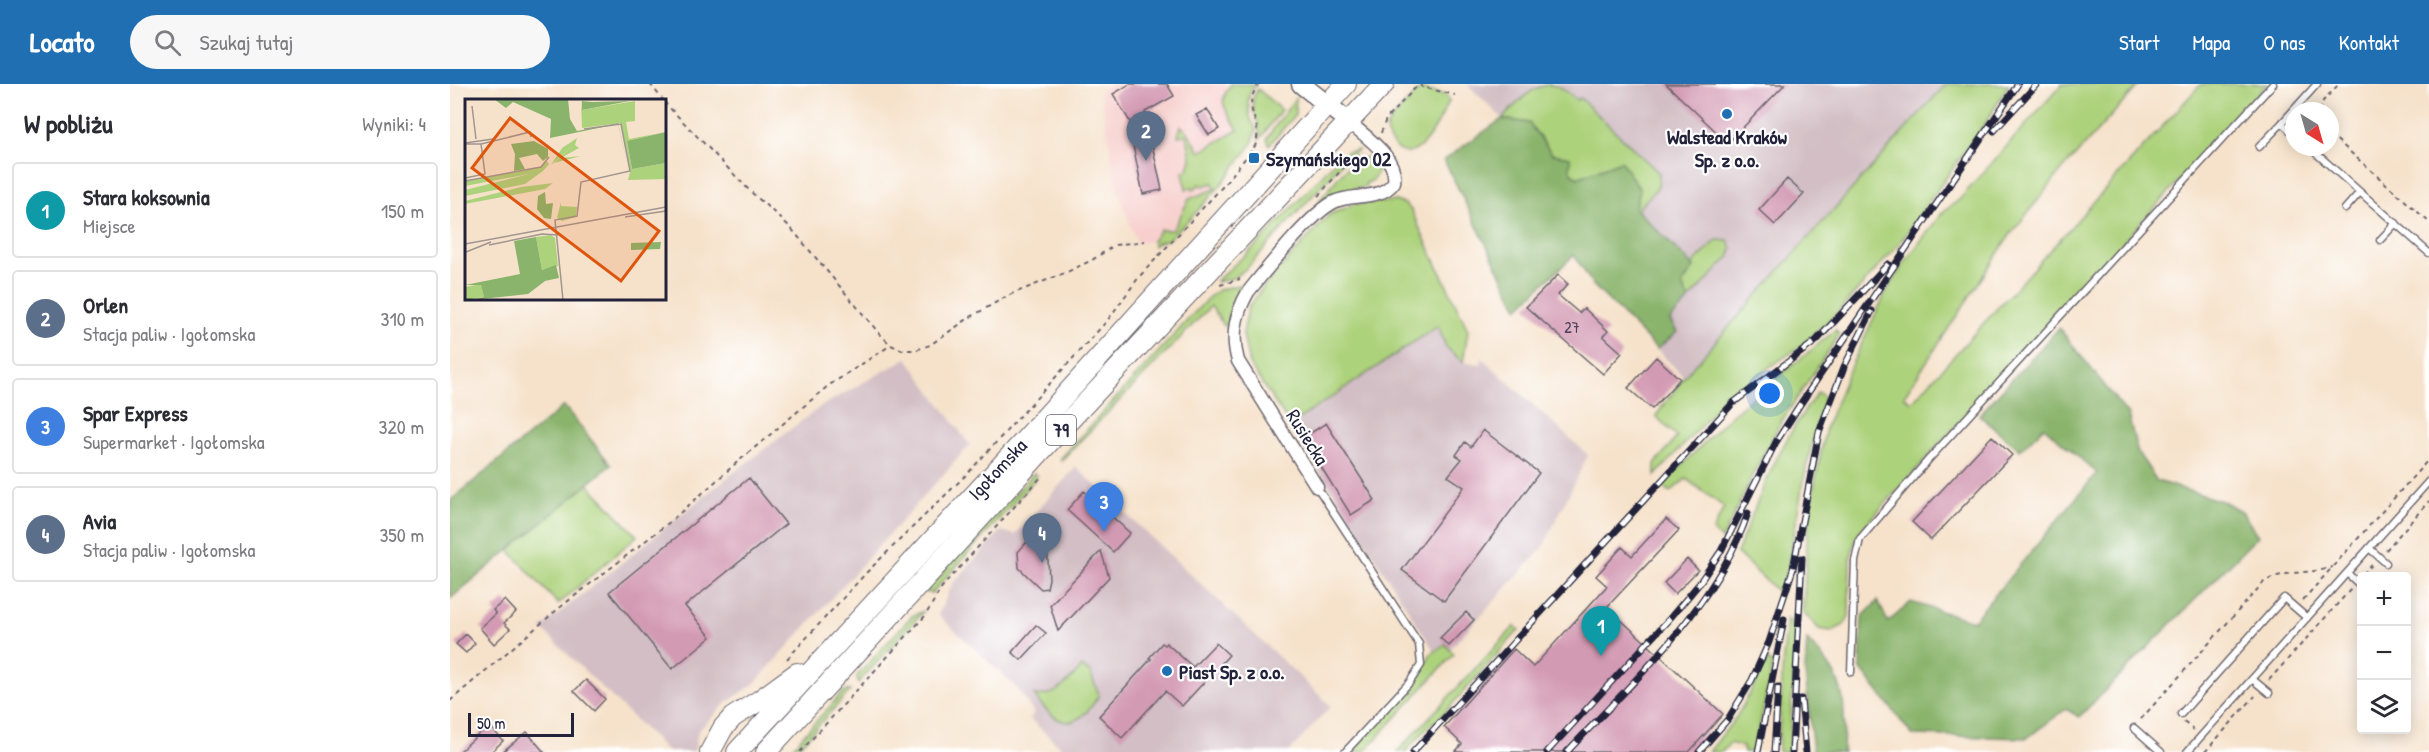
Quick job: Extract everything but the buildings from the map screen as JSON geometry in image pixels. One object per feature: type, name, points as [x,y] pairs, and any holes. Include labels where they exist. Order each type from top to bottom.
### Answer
[{"type":"main road","name":"Igołomska","points":[[737,752],[1030,434],[1346,84]]},
{"type":"main road","name":"Igołomska","points":[[766,752],[1046,446],[1384,84]]},
{"type":"main road","points":[[710,752],[733,717],[778,688],[848,631]]},
{"type":"street","points":[[1300,84],[1349,122]]},
{"type":"street","name":"Rusiecka","points":[[1317,487],[1238,361],[1234,348],[1237,317],[1248,292],[1318,213],[1342,199],[1373,195],[1386,190],[1394,182],[1394,175],[1382,154],[1349,122]]},
{"type":"lane","points":[[1851,672],[1855,561],[1860,539],[1929,459],[2273,84]]},
{"type":"lane","points":[[2259,147],[2317,84]]},
{"type":"lane","points":[[2282,123],[2285,126]]},
{"type":"lane","points":[[2319,156],[2429,253]]},
{"type":"lane","points":[[2345,209],[2360,192]]},
{"type":"lane","points":[[2380,240],[2396,224]]},
{"type":"lane","points":[[2187,752],[2429,481]]},
{"type":"lane","name":"Rusiecka","points":[[1317,487],[1419,644],[1422,665],[1409,683],[1345,752]]},
{"type":"lane","points":[[2369,548],[2386,562]]},
{"type":"lane","points":[[2347,573],[2357,580]]},
{"type":"lane","points":[[2181,714],[2284,598],[2307,618]]},
{"type":"lane","points":[[2253,679],[2269,693]]},
{"type":"lane","points":[[2134,728],[2161,752]]},
{"type":"path","points":[[650,84],[662,99]]},
{"type":"path","points":[[786,660],[874,564],[976,465],[1107,321],[1138,278],[1238,169],[1257,140],[1258,129],[1251,114],[1250,103],[1259,84]]},
{"type":"path","points":[[1378,136],[1382,133],[1386,119],[1419,84],[1422,87],[1455,95]]},
{"type":"path","points":[[2323,102],[2339,84]]},
{"type":"path","points":[[666,103],[751,192],[790,227],[891,345],[902,350],[916,350],[930,345],[969,318],[1009,295],[1065,273],[1115,245],[1144,242]]},
{"type":"path","points":[[2339,142],[2429,222]]},
{"type":"path","points":[[1312,202],[1344,167],[1366,150]]},
{"type":"path","points":[[1214,287],[1243,278]]},
{"type":"path","points":[[450,701],[558,609],[671,521],[828,386],[891,345]]},
{"type":"path","points":[[2295,608],[2427,464],[2429,459]]},
{"type":"path","points":[[800,752],[925,616],[942,587],[1041,479]]},
{"type":"path","points":[[2368,572],[2429,501]]},
{"type":"path","points":[[2134,728],[2264,582],[2279,575],[2313,572],[2332,567]]},
{"type":"path","points":[[2205,752],[2357,585]]},
{"type":"shaded area","points":[[1111,84],[1225,84],[1254,130],[1217,189],[1165,240],[1137,243],[1118,191],[1100,91]]},
{"type":"shaded area","points":[[1467,84],[1947,84],[1684,377],[1593,285],[1492,127],[1502,118]]},
{"type":"shaded area","points":[[1439,326],[1446,347],[1463,362],[1481,364],[1482,358],[1588,455],[1542,549],[1440,660],[1290,425]]},
{"type":"shaded area","points":[[907,358],[970,445],[754,684],[726,703],[698,731],[695,749],[692,752],[668,752],[541,628],[728,477],[820,407]]},
{"type":"shaded area","points":[[1076,467],[1331,706],[1289,752],[1066,752],[1030,719],[1034,713],[1016,687],[938,615],[953,583],[1001,531],[1015,535]]},
{"type":"green space","points":[[1231,84],[1255,86],[1250,92],[1248,102],[1250,117],[1256,130],[1252,144],[1221,185],[1188,221],[1167,240],[1158,242],[1154,246],[1152,241],[1160,230],[1173,230],[1189,199],[1215,189],[1213,183],[1203,186],[1200,184],[1193,190],[1192,187],[1186,189],[1183,171],[1188,170],[1191,159],[1187,135],[1178,136],[1181,126],[1188,132],[1200,152],[1238,130],[1224,102],[1226,91]]},
{"type":"green space","points":[[1946,84],[2009,84],[1990,116],[1899,244],[1838,312],[1801,346],[1730,394],[1655,476],[1655,464],[1677,437],[1656,416],[1684,377]]},
{"type":"green space","points":[[2062,84],[2140,84],[2062,170],[2010,235],[1904,396],[1912,402],[2201,84],[2267,84],[1864,527],[1856,538],[1850,559],[1849,616],[1844,625],[1832,631],[1819,629],[1803,612],[1809,512],[1826,427],[1846,377],[1885,294],[1904,263],[1942,213],[1960,199]]},
{"type":"green space","points":[[1548,85],[1558,86],[1577,100],[1580,98],[1659,173],[1658,187],[1637,210],[1577,178],[1552,154],[1529,123],[1502,119],[1529,93]]},
{"type":"green space","points":[[1258,89],[1281,110],[1259,140],[1259,127],[1253,108],[1254,96]]},
{"type":"green space","points":[[1420,89],[1446,95],[1449,101],[1435,128],[1422,146],[1406,153],[1393,145],[1386,129],[1391,120]]},
{"type":"green space","points":[[1296,97],[1295,115],[1269,145],[1267,138]]},
{"type":"green space","points":[[1502,119],[1529,123],[1552,154],[1570,157],[1570,171],[1577,178],[1621,161],[1640,190],[1635,208],[1694,267],[1682,285],[1689,300],[1670,320],[1677,332],[1657,349],[1593,285],[1574,255],[1518,308],[1444,160]]},
{"type":"green space","points":[[1358,150],[1341,164],[1247,268],[1233,278],[1216,281],[1264,238],[1339,157],[1347,152]]},
{"type":"green space","points":[[1367,157],[1374,162],[1378,171],[1373,180],[1365,184],[1366,187],[1345,190],[1319,201],[1353,163]]},
{"type":"green space","points":[[1395,201],[1405,204],[1411,210],[1468,330],[1463,362],[1446,347],[1438,326],[1290,425],[1249,364],[1243,334],[1248,308],[1264,286],[1330,214],[1355,204]]},
{"type":"green space","points":[[1717,240],[1728,241],[1732,248],[1730,256],[1689,300],[1682,285],[1694,267],[1692,265]]},
{"type":"green space","points":[[1238,285],[1242,287],[1232,305],[1228,325],[1224,326],[1211,306],[1061,461],[1061,458],[1208,298],[1218,290]]},
{"type":"green space","points":[[2059,328],[2128,415],[2138,453],[2157,481],[2225,502],[2242,512],[2258,536],[2079,717],[2066,709],[2027,738],[1912,735],[1860,668],[1862,617],[1878,601],[1888,622],[1911,602],[1973,621],[2097,473],[2044,427],[2020,450],[1979,415]]},
{"type":"green space","points":[[1836,330],[1839,335],[1781,422],[1722,540],[1713,531],[1724,507],[1686,479],[1670,492],[1662,486],[1730,416]]},
{"type":"green space","points":[[1818,392],[1824,397],[1805,472],[1788,566],[1780,594],[1737,553],[1781,449]]},
{"type":"green space","points":[[564,406],[611,465],[450,599],[450,501]]},
{"type":"green space","points":[[1034,473],[1037,477],[932,593],[925,592]]},
{"type":"green space","points":[[588,484],[637,536],[558,604],[509,550]]},
{"type":"green space","points":[[924,611],[858,683],[857,676],[912,616]]},
{"type":"green space","points":[[1787,619],[1796,627],[1789,752],[1778,752],[1783,659]]},
{"type":"green space","points":[[1515,626],[1519,630],[1438,720],[1431,724],[1405,752],[1397,752]]},
{"type":"green space","points":[[1807,640],[1830,667],[1841,691],[1844,717],[1843,752],[1813,752],[1805,672]]},
{"type":"green space","points":[[1445,644],[1454,654],[1364,752],[1350,752],[1415,685],[1430,655]]},
{"type":"green space","points":[[1768,660],[1773,664],[1754,752],[1744,752],[1743,747],[1730,743],[1722,752],[1709,752],[1737,716]]},
{"type":"green space","points":[[1082,667],[1090,672],[1099,695],[1091,708],[1082,716],[1067,722],[1051,714],[1034,695],[1042,696],[1055,692]]},
{"type":"green space","points":[[844,691],[850,691],[794,752],[788,752]]},
{"type":"railway","points":[[1547,752],[1698,585],[1721,551],[1776,442],[2018,84]]},
{"type":"railway","points":[[1994,131],[2037,84]]},
{"type":"railway","points":[[1413,752],[1733,403],[1816,341],[1888,264]]},
{"type":"railway","points":[[1699,752],[1728,719],[1752,680],[1769,642],[1793,569],[1819,432],[1844,367],[1872,311]]},
{"type":"railway","points":[[1567,752],[1645,670],[1695,611],[1716,580],[1734,547],[1748,513]]},
{"type":"railway","points":[[1792,752],[1802,558]]},
{"type":"railway","points":[[1758,752],[1784,619]]},
{"type":"railway","points":[[1774,752],[1778,687]]},
{"type":"railway","points":[[1801,699],[1806,752]]},
{"type":"place","name":"Walstead Kraków Sp. z o.o.","points":[[1727,114]]},
{"type":"place","name":"Szymańskiego 02","points":[[1254,158]]},
{"type":"place","name":"Orlen","points":[[1146,161]]},
{"type":"place","name":"Spar Express","points":[[1104,532]]},
{"type":"place","name":"Avia","points":[[1042,563]]},
{"type":"place","name":"Stara koksownia","points":[[1601,656]]},
{"type":"place","name":"Piast Sp. z o.o.","points":[[1167,671]]}]
